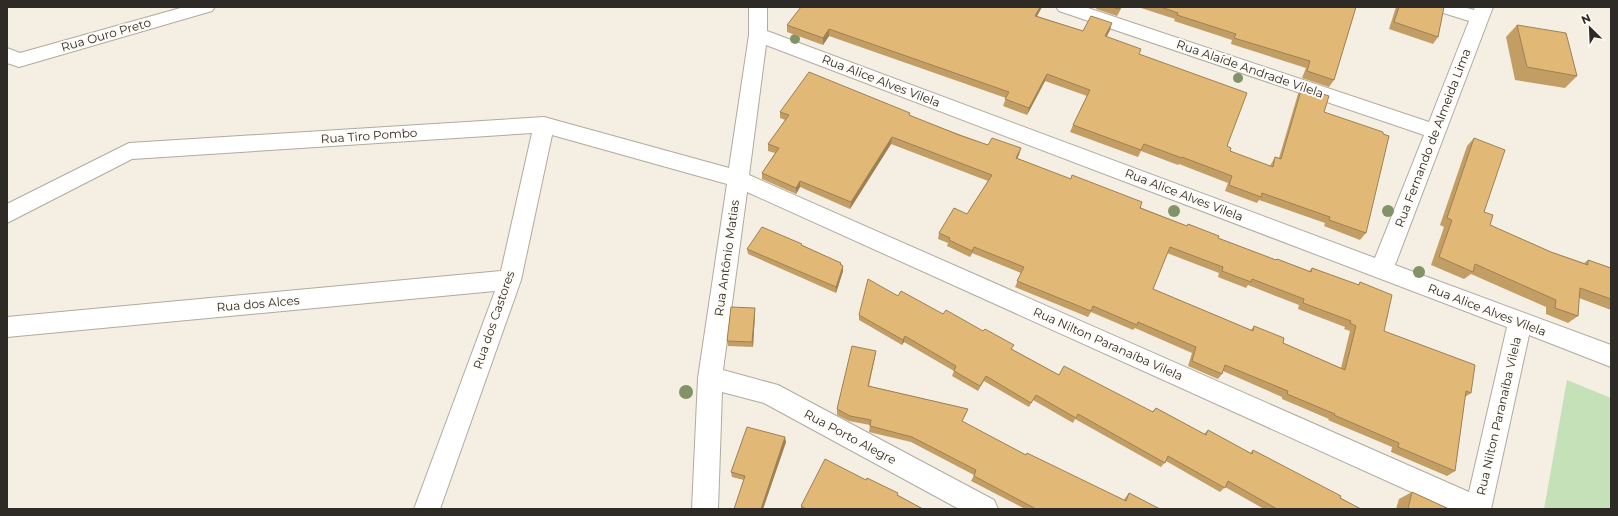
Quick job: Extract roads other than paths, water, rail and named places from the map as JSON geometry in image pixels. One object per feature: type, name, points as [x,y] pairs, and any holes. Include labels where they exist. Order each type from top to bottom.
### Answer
[{"type":"street","name":"Rua Ouro Preto","points":[[7,55],[18,60],[206,7]]},
{"type":"street","name":"Rua Antônio Matias","points":[[705,509],[710,378],[758,35],[758,7]]},
{"type":"street","name":"Rua Alaíde Andrade Vilela","points":[[1065,7],[1434,132]]},
{"type":"street","points":[[1443,7],[1482,13]]},
{"type":"street","name":"Rua Fernando de Almeida Lima","points":[[1382,269],[1434,132],[1482,13]]},
{"type":"street","name":"Rua Alice Alves Vilela","points":[[758,35],[1611,356]]},
{"type":"street","name":"Rua Tiro Pombo","points":[[7,214],[129,151],[544,125],[738,179]]},
{"type":"street","name":"Rua dos Castores","points":[[427,509],[510,280],[544,125]]},
{"type":"street","name":"Rua Nilton Paranaíba Vilela","points":[[738,179],[1478,509],[1520,323]]},
{"type":"street","name":"Rua dos Alces","points":[[7,327],[510,280]]},
{"type":"street","name":"Rua Porto Alegre","points":[[710,378],[769,394],[985,509]]}]
